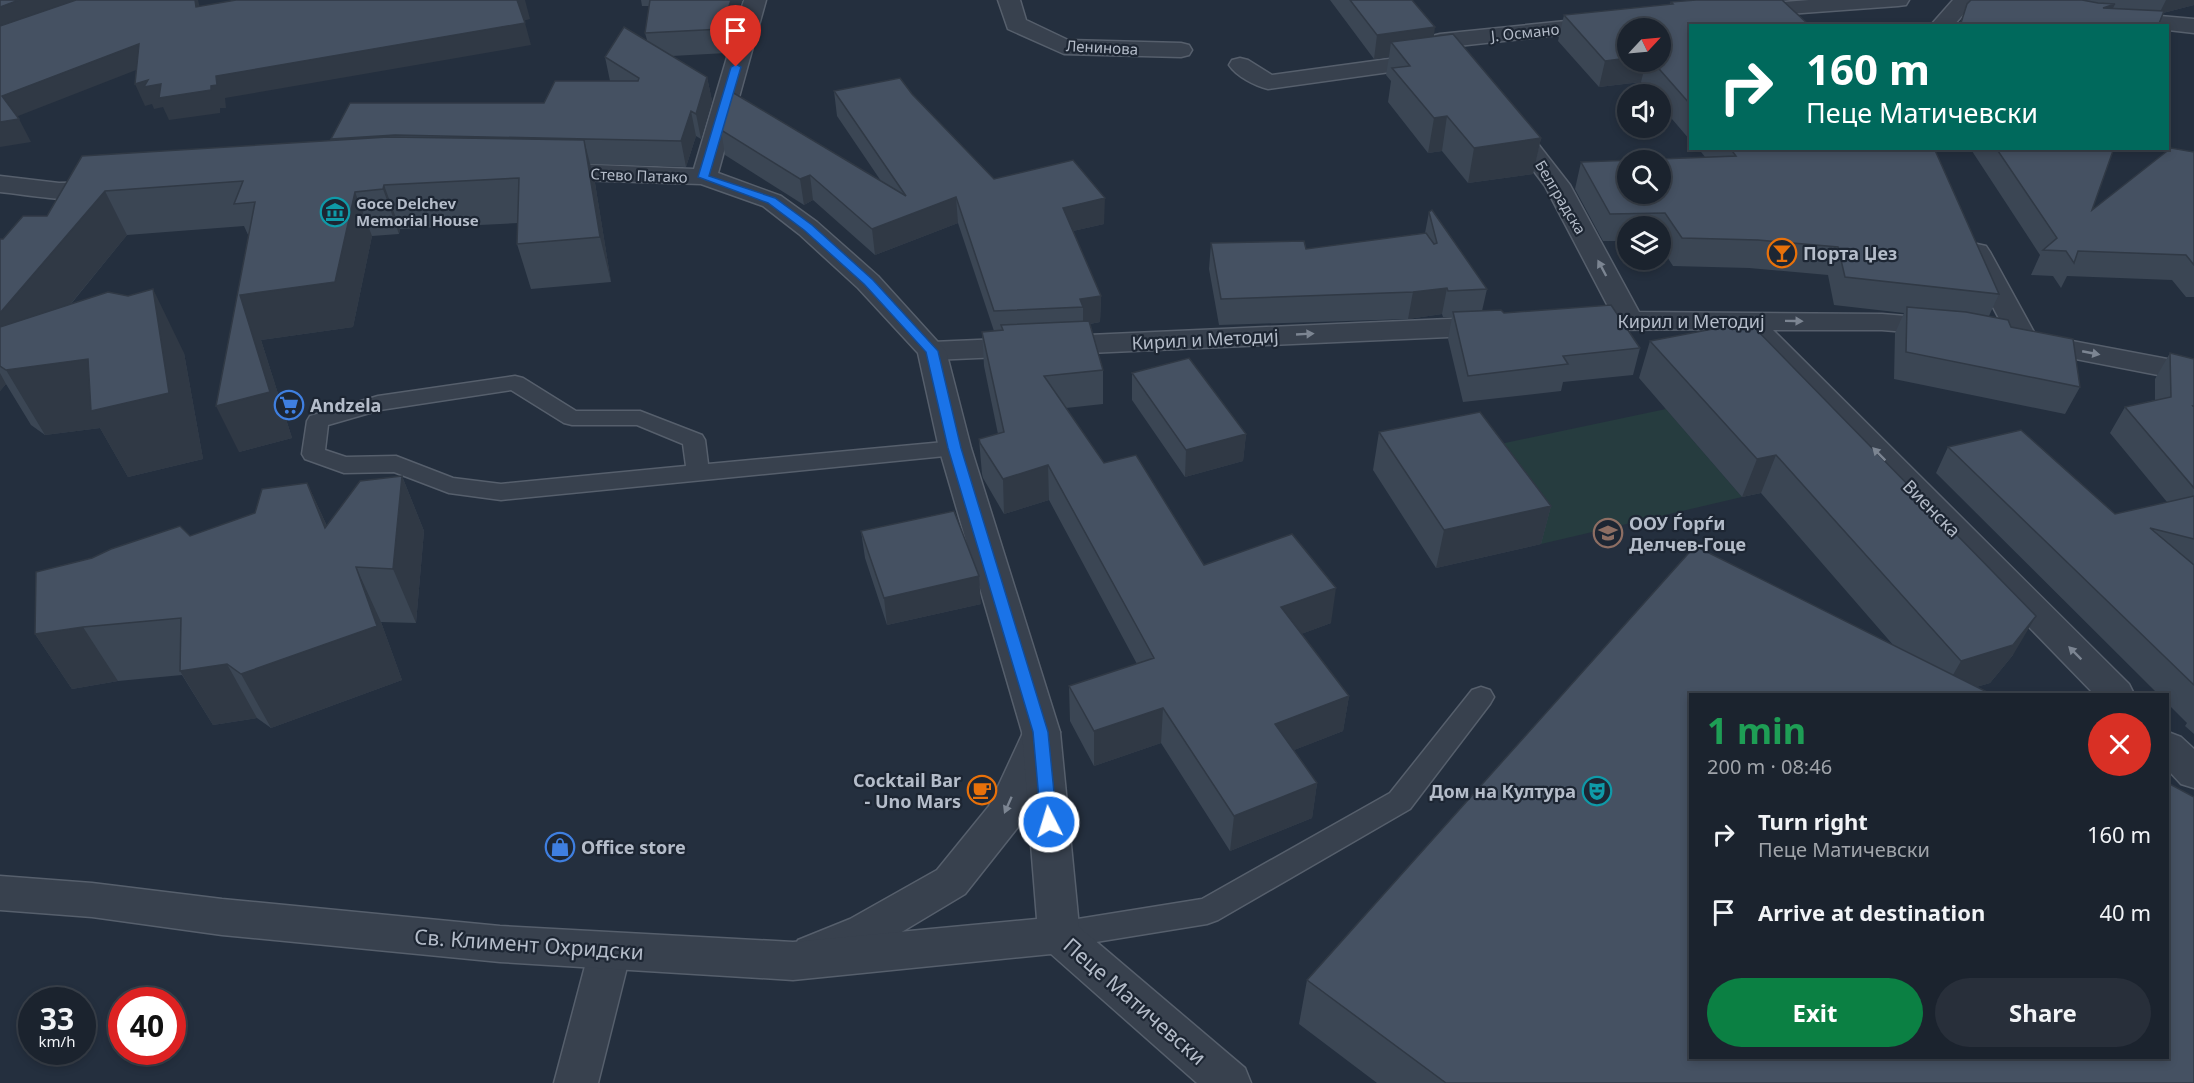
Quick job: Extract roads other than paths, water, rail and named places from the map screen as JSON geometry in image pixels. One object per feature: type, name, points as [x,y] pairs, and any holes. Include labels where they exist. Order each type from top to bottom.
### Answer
[{"type":"street","points":[[704,177],[755,0]]},
{"type":"street","name":"Ленинова","points":[[1009,0],[1016,24],[1064,47],[1181,50]]},
{"type":"street","points":[[1724,13],[1898,0]]},
{"type":"street","points":[[1943,24],[1965,0]]},
{"type":"street","points":[[2114,21],[2162,24]]},
{"type":"street","name":"Ј. Османо","points":[[1240,65],[1268,82],[1446,47],[1617,23]]},
{"type":"street","points":[[2169,24],[2194,26]]},
{"type":"street","name":"Белградска","points":[[1492,103],[1557,185],[1629,320]]},
{"type":"street","name":"Стево Патако","points":[[523,171],[704,177]]},
{"type":"street","name":"Пеце Матичевски","points":[[704,177],[772,201],[808,228],[868,282],[932,351],[955,448],[1041,732],[1059,935],[1229,1083]]},
{"type":"street","points":[[0,184],[59,190],[127,189]]},
{"type":"street","points":[[1967,233],[2024,341]]},
{"type":"street","name":"Кирил и Методиј","points":[[1549,323],[1629,320],[1882,322],[1978,332],[2194,373]]},
{"type":"street","name":"Виенска","points":[[1748,321],[2115,693]]},
{"type":"street","name":"Кирил и Методиј","points":[[932,351],[1513,325]]},
{"type":"street","points":[[793,961],[865,932],[951,882],[1004,816],[1041,732]]},
{"type":"street","points":[[2169,748],[2194,773]]},
{"type":"street","name":"Св. Климент Охридски","points":[[0,892],[92,900],[222,917],[500,944],[793,961],[1059,935]]},
{"type":"street","points":[[576,1083],[610,951]]},
{"type":"lane","points":[[698,474],[694,440],[640,418],[572,418],[515,383],[378,403],[318,421],[313,454],[344,465],[396,464],[449,485],[501,492],[698,474],[955,448]]},
{"type":"lane","points":[[1059,935],[1207,911],[1400,801],[1481,697]]},
{"type":"place","name":"Goce Delchev Memorial House","points":[[335,212]]},
{"type":"place","name":"Порта Џез","points":[[1782,253]]},
{"type":"place","name":"Andzela","points":[[289,405]]},
{"type":"place","name":"ООУ Ѓорѓи Делчев-Гоце","points":[[1608,533]]},
{"type":"place","name":"Cocktail Bar - Uno Mars","points":[[982,790]]},
{"type":"place","name":"Дом на Култура","points":[[1597,791]]},
{"type":"place","name":"Office store","points":[[560,847]]}]
